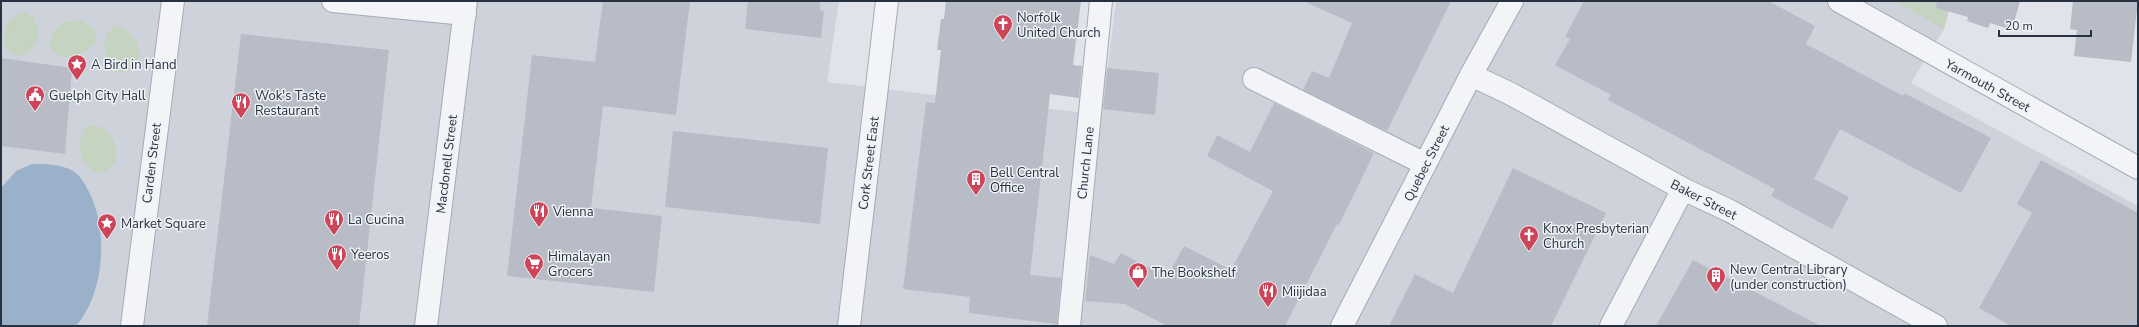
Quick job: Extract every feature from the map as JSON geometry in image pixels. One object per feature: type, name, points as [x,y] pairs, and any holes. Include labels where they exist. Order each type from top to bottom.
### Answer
[{"type":"street","name":"Carden Street","points":[[132,326],[173,1]]},
{"type":"street","points":[[333,1],[465,8]]},
{"type":"street","name":"Cork Street East","points":[[849,326],[887,1]]},
{"type":"street","name":"Church Lane","points":[[1069,326],[1101,1]]},
{"type":"street","name":"Quebec Street","points":[[1342,326],[1471,75],[1512,1]]},
{"type":"street","name":"Yarmouth Street","points":[[1839,1],[2138,168]]},
{"type":"street","name":"Macdonell Street","points":[[426,326],[465,8]]},
{"type":"street","name":"Baker Street","points":[[1471,75],[1511,94],[1683,189],[1730,211],[1936,326]]},
{"type":"street","points":[[1254,79],[1425,164]]},
{"type":"street","points":[[1611,326],[1683,189]]},
{"type":"shaded area","points":[[1,1],[839,1],[827,82],[1102,115],[1116,1],[1951,1],[1944,29],[1911,83],[2138,206],[2138,326],[1,326]]},
{"type":"green space","points":[[1895,1],[1951,1],[1944,29]]},
{"type":"green space","points":[[25,12],[34,18],[39,33],[34,46],[26,54],[17,55],[11,53],[5,48],[4,36],[10,21],[19,14]]},
{"type":"green space","points":[[78,20],[90,26],[96,33],[96,40],[92,47],[84,53],[75,56],[66,57],[57,54],[51,46],[51,36],[61,24]]},
{"type":"green space","points":[[116,26],[125,29],[132,35],[137,43],[139,60],[135,67],[127,71],[116,73],[108,62],[104,49],[104,42],[110,30]]},
{"type":"green space","points":[[94,125],[109,133],[116,148],[117,156],[115,163],[109,169],[101,173],[89,168],[85,164],[82,159],[80,148],[81,137],[86,127]]},
{"type":"water","points":[[32,164],[48,164],[73,171],[84,182],[95,205],[101,241],[101,260],[93,296],[86,312],[76,326],[1,326],[1,188],[16,171]]},
{"type":"building","points":[[603,1],[690,1],[676,115],[603,106],[591,208],[662,216],[654,292],[507,276],[532,55],[595,62]]},
{"type":"building","points":[[748,1],[820,1],[820,10],[824,12],[821,38],[745,29]]},
{"type":"building","name":"Bell Central Office","points":[[946,1],[1081,1],[1073,65],[1082,66],[1079,98],[1050,94],[1030,275],[1061,278],[1057,324],[969,313],[970,297],[903,289],[926,102],[935,103],[941,50],[937,50],[941,19],[944,19]]},
{"type":"building","points":[[1303,1],[1451,1],[1387,131],[1303,90],[1312,71],[1329,78],[1352,23]]},
{"type":"building","points":[[1584,1],[1768,1],[1815,26],[1806,44],[1903,96],[1904,93],[1991,138],[1961,193],[1840,129],[1814,179],[1849,197],[1832,229],[1771,196],[1775,189],[1608,100],[1611,95],[1555,65],[1570,39],[1565,37]]},
{"type":"building","points":[[1937,1],[2020,1],[2012,30],[1990,23],[1988,28],[1967,21],[1968,17],[1936,8]]},
{"type":"building","points":[[2073,1],[2138,1],[2131,62],[2074,56],[2077,30],[2070,29]]},
{"type":"building","points":[[241,34],[389,50],[359,326],[207,326]]},
{"type":"building","name":"Guelph City Hall","points":[[1,58],[72,68],[65,154],[1,146]]},
{"type":"building","points":[[1107,68],[1159,73],[1155,115],[1103,109]]},
{"type":"building","points":[[1274,103],[1374,153],[1339,225],[1337,224],[1285,326],[1167,326],[1125,304],[1085,301],[1090,255],[1114,264],[1121,253],[1167,277],[1184,246],[1231,270],[1273,191],[1207,156],[1217,135],[1250,152]]},
{"type":"building","points":[[673,131],[828,148],[820,224],[665,207]]},
{"type":"building","points":[[2041,160],[2138,213],[2138,326],[2011,326],[1979,308],[2032,213],[2017,204]]},
{"type":"building","name":"Knox Presbyterian Church","points":[[1513,168],[1606,213],[1551,326],[1389,326],[1415,274],[1453,293]]},
{"type":"building","name":"New Central Library (under construction)","points":[[1693,260],[1821,326],[1656,326]]},
{"type":"place","name":"Norfolk United Church","points":[[1003,41]]},
{"type":"place","name":"A Bird in Hand","points":[[77,81]]},
{"type":"place","name":"Guelph City Hall","points":[[35,112]]},
{"type":"place","name":"Wok's Taste Restaurant","points":[[241,119]]},
{"type":"place","name":"Bell Central Office","points":[[976,196]]},
{"type":"place","name":"Vienna","points":[[539,228]]},
{"type":"place","name":"La Cucina","points":[[334,236]]},
{"type":"place","name":"Market Square","points":[[107,240]]},
{"type":"place","name":"Knox Presbyterian Church","points":[[1529,252]]},
{"type":"place","name":"Yeeros","points":[[337,271]]},
{"type":"place","name":"Himalayan Grocers","points":[[534,280]]},
{"type":"place","name":"The Bookshelf","points":[[1138,289]]},
{"type":"place","name":"New Central Library (under construction)","points":[[1716,293]]},
{"type":"place","name":"Miijidaa","points":[[1268,308]]}]
